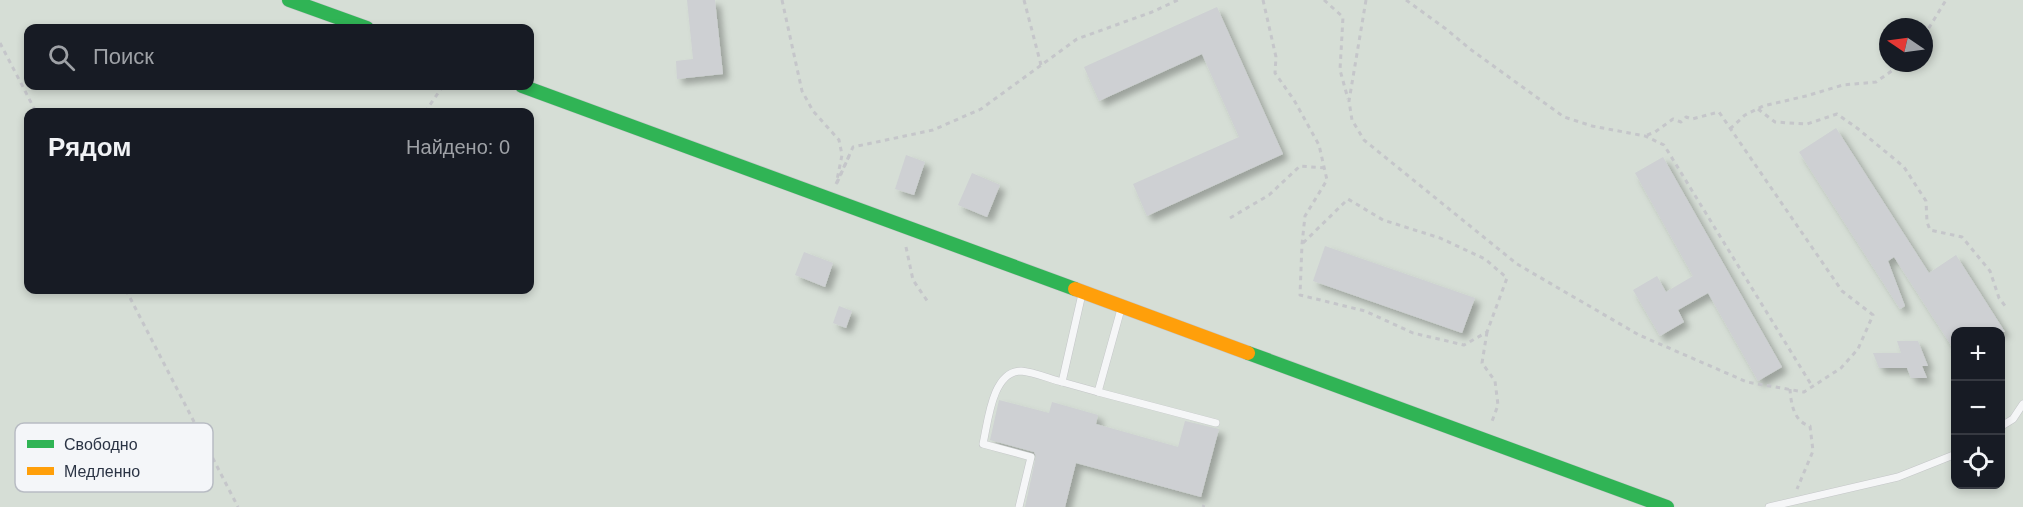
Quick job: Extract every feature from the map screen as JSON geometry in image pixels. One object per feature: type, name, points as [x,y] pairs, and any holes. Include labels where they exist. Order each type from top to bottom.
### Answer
[{"type":"street","points":[[289,0],[356,24]]},
{"type":"street","points":[[534,90],[832,192],[901,225],[1667,507]]},
{"type":"lane","points":[[1062,382],[1082,291]]},
{"type":"lane","points":[[1098,392],[1122,306]]},
{"type":"lane","points":[[1019,507],[1031,457],[983,444],[994,394],[1000,383],[1010,374],[1021,371],[1216,423]]},
{"type":"lane","points":[[2005,424],[2013,419],[2023,404]]},
{"type":"lane","points":[[1769,507],[1898,477],[1951,456]]},
{"type":"path","points":[[782,0],[802,91],[813,111],[839,140],[842,155],[832,192]]},
{"type":"path","points":[[1024,0],[1041,65]]},
{"type":"path","points":[[832,192],[853,147],[933,130],[981,109],[1077,39],[1152,12],[1178,0]]},
{"type":"path","points":[[1263,0],[1276,57],[1275,73],[1294,100],[1319,145],[1327,180],[1305,216],[1300,295],[1365,311],[1413,333],[1464,345],[1487,332]]},
{"type":"path","points":[[1324,0],[1343,17],[1340,70],[1352,120],[1364,140],[1517,264],[1639,335],[1747,382],[1804,392],[1841,368],[1858,349],[1873,315],[1842,291],[1719,112],[1692,119],[1686,117],[1681,122],[1673,118],[1646,136]]},
{"type":"path","points":[[1349,101],[1366,0]]},
{"type":"path","points":[[1406,0],[1564,117],[1619,132],[1646,136],[1664,145],[1812,386]]},
{"type":"path","points":[[1933,21],[1946,0]]},
{"type":"path","points":[[0,43],[24,89]]},
{"type":"path","points":[[1730,129],[1745,115],[1758,109],[1842,85],[1876,82],[1890,72]]},
{"type":"path","points":[[25,90],[34,108]]},
{"type":"path","points":[[428,108],[440,90]]},
{"type":"path","points":[[1758,109],[1774,122],[1807,124],[1837,114],[1857,128],[1904,167],[1926,201],[1927,222],[1930,230],[1962,237],[1989,271],[1999,298],[2006,306]]},
{"type":"path","points":[[832,192],[849,156]]},
{"type":"path","points":[[1230,218],[1269,195],[1300,166],[1325,168]]},
{"type":"path","points":[[1302,244],[1348,199],[1383,220],[1440,238],[1485,260],[1507,278],[1487,332],[1482,363],[1495,381],[1498,405],[1486,440]]},
{"type":"path","points":[[901,225],[913,280],[928,302]]},
{"type":"path","points":[[128,294],[195,423]]},
{"type":"path","points":[[1790,389],[1791,407],[1806,425],[1810,426],[1813,451],[1791,502]]},
{"type":"path","points":[[213,459],[238,507]]},
{"type":"shaded area","points":[[0,0],[2023,0],[2023,507],[0,507]]},
{"type":"building","points":[[687,0],[715,0],[723,74],[677,79],[676,61],[693,59]]},
{"type":"building","points":[[1217,7],[1283,154],[1147,216],[1133,184],[1239,137],[1202,54],[1099,101],[1084,67]]},
{"type":"building","points":[[1836,128],[1929,273],[1956,255],[2002,327],[1951,327],[1951,345],[1894,257],[1888,261],[1905,306],[1900,309],[1799,152]]},
{"type":"building","points":[[906,155],[925,162],[914,195],[895,189]]},
{"type":"building","points":[[1663,157],[1782,367],[1758,381],[1708,293],[1678,310],[1684,322],[1660,336],[1633,290],[1657,276],[1666,292],[1693,276],[1635,173]]},
{"type":"building","points":[[972,173],[1000,185],[987,217],[958,205]]},
{"type":"building","points":[[1325,246],[1475,298],[1462,333],[1313,281]]},
{"type":"building","points":[[804,252],[833,263],[825,287],[795,275]]},
{"type":"building","points":[[839,306],[852,311],[846,328],[833,323]]},
{"type":"building","points":[[1897,341],[1918,341],[1928,366],[1922,366],[1927,378],[1911,378],[1907,368],[1879,368],[1873,353],[1901,353]]},
{"type":"building","points":[[999,400],[1049,413],[1052,402],[1098,415],[1096,424],[1178,447],[1185,421],[1219,429],[1201,497],[1076,463],[1065,507],[1025,507],[1036,456],[1034,452],[990,440]]},
{"type":"traffic: fast","points":[[289,0],[356,24]]},
{"type":"traffic: fast","points":[[533,90],[1075,289]]},
{"type":"traffic: fast","points":[[1248,353],[1667,507]]},
{"type":"traffic: slow","points":[[1075,289],[1248,353]]}]
